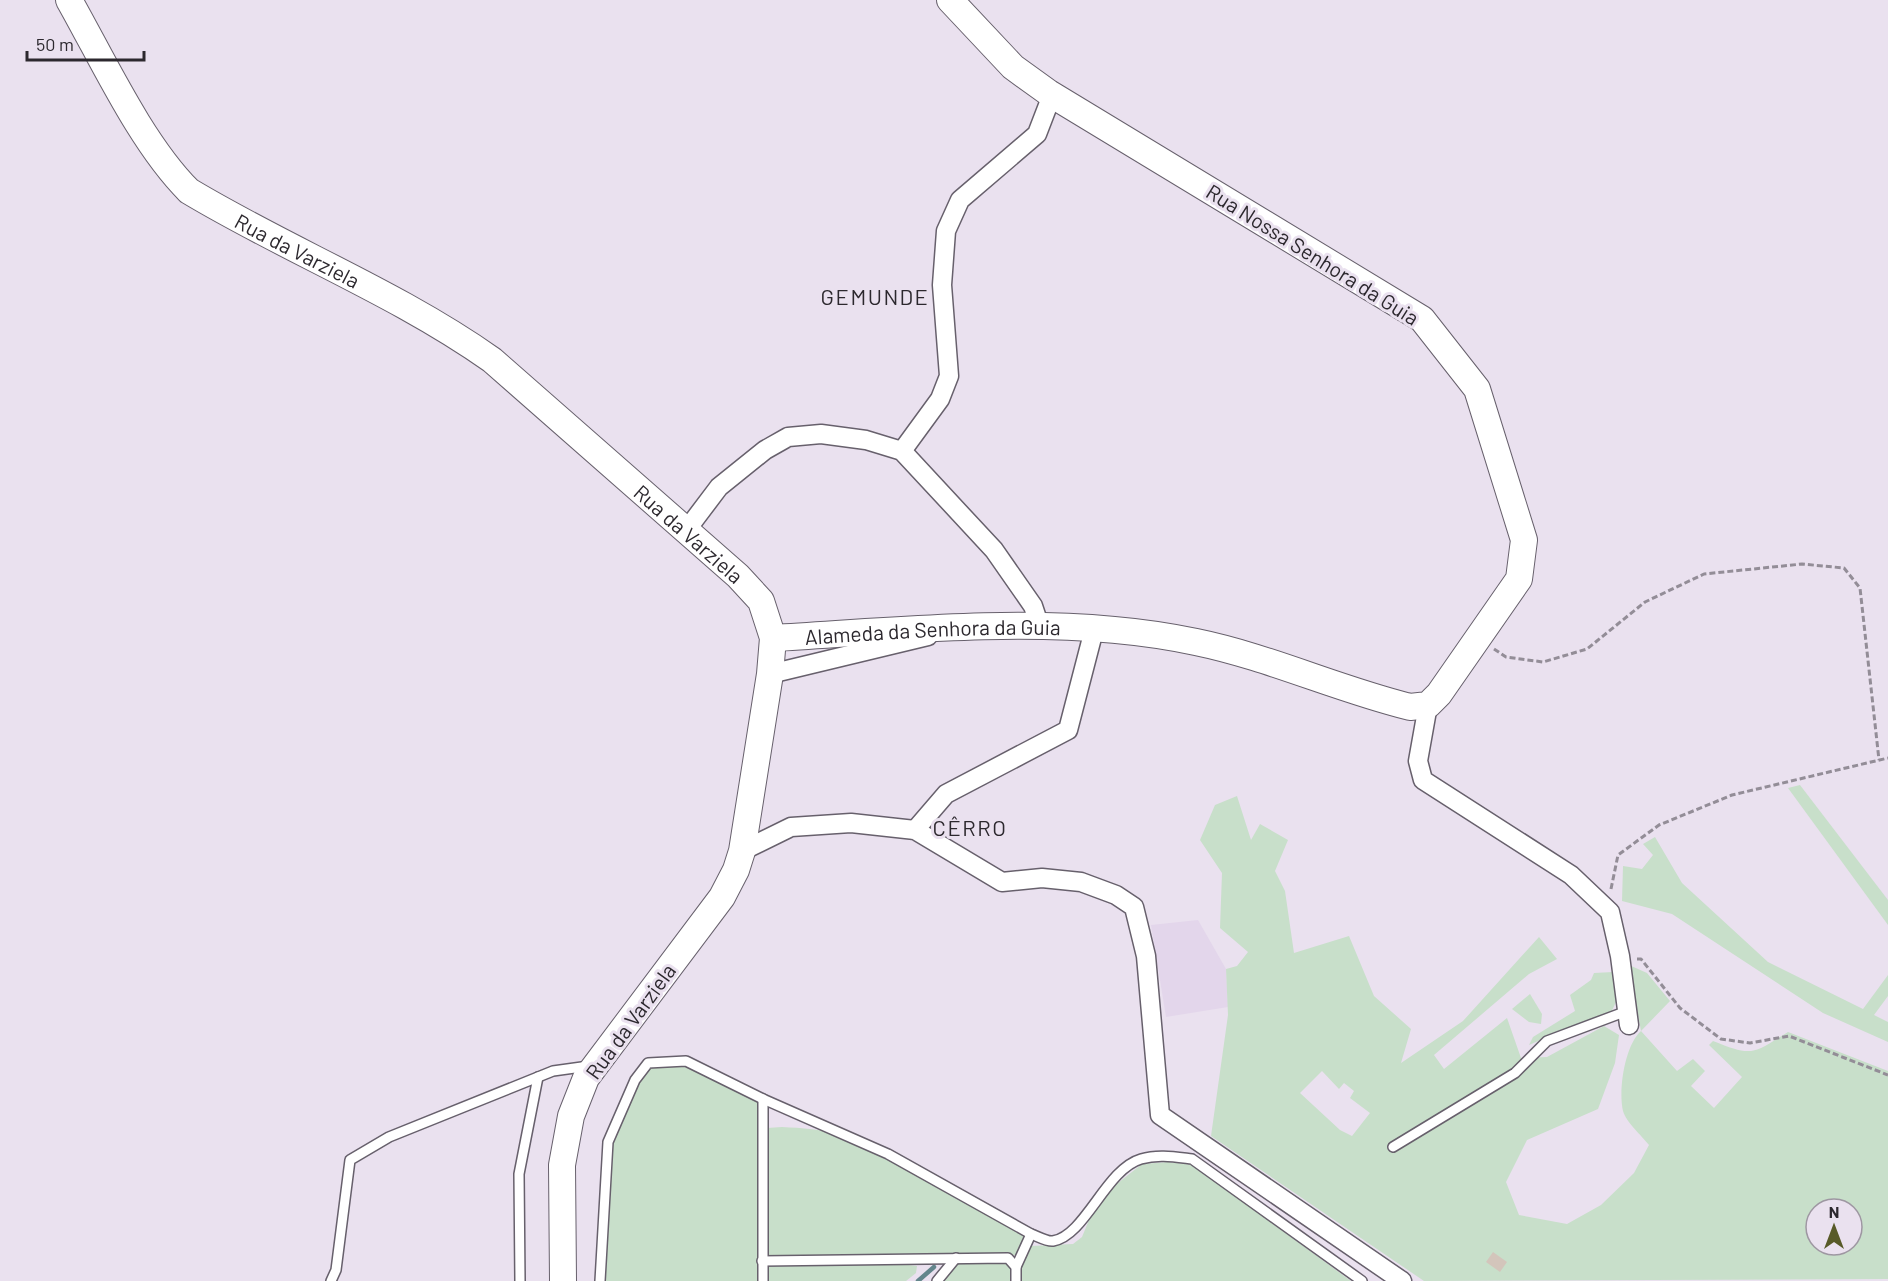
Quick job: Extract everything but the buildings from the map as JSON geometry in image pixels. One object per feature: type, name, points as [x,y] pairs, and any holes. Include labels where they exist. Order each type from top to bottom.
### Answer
[{"type":"street","name":"Rua da Varziela","points":[[69,0],[153,146],[171,173],[189,191],[454,333],[492,360],[685,532],[738,576],[761,601],[773,638],[770,674],[742,851],[736,870],[722,897],[596,1065],[582,1088],[571,1116],[562,1165],[563,1281]]},
{"type":"street","name":"Rua Nossa Senhora da Guia","points":[[950,0],[1013,67],[1052,94],[1422,319],[1478,389],[1524,540],[1519,579],[1439,694],[1428,705]]},
{"type":"street","points":[[902,451],[940,399],[949,376],[942,285],[946,231],[960,200],[989,172],[1037,134],[1052,94]]},
{"type":"street","points":[[685,532],[719,487],[765,450],[788,437],[832,435],[866,440],[902,451],[994,550],[1034,606],[1040,627]]},
{"type":"street","points":[[915,830],[946,794],[1068,730],[1095,626],[1196,642],[1293,669],[1391,702],[1410,707],[1428,705],[1418,761],[1423,780],[1571,875],[1610,912],[1620,956],[1628,1018]]},
{"type":"street","name":"Alameda da Senhora da Guia","points":[[773,638],[932,629],[1095,626]]},
{"type":"street","points":[[770,674],[927,637],[932,629]]},
{"type":"street","points":[[742,851],[792,826],[851,823],[915,830],[1002,882],[1042,878],[1081,882],[1116,895],[1134,908],[1146,956],[1160,1115],[1402,1281]]},
{"type":"lane","points":[[1393,1147],[1515,1073],[1547,1041],[1628,1018]]},
{"type":"lane","points":[[600,1281],[608,1142],[635,1080],[648,1063],[686,1060],[763,1099],[888,1154],[1031,1234],[1052,1241],[1061,1238],[1085,1218],[1112,1179],[1139,1159],[1166,1156],[1192,1159],[1362,1281]]},
{"type":"lane","points":[[331,1281],[336,1270],[350,1160],[389,1137],[553,1071],[596,1065]]},
{"type":"lane","points":[[520,1281],[519,1174],[538,1077]]},
{"type":"lane","points":[[763,1099],[763,1281]]},
{"type":"lane","points":[[1016,1281],[1016,1267],[1031,1234]]},
{"type":"lane","points":[[937,1281],[956,1258]]},
{"type":"lane","points":[[762,1261],[1008,1258],[1016,1267]]},
{"type":"path","points":[[1478,638],[1506,657],[1544,662],[1587,649],[1645,602],[1704,574],[1802,564],[1844,568],[1860,588],[1879,760]]},
{"type":"path","points":[[1610,912],[1611,884],[1618,855],[1659,825],[1731,795],[1888,758]]},
{"type":"path","points":[[1620,956],[1641,959],[1680,1008],[1721,1039],[1750,1043],[1789,1036],[1888,1075]]},
{"type":"shaded area","points":[[1198,920],[1226,969],[1228,1007],[1166,1017],[1151,925]]},
{"type":"green space","points":[[1800,785],[1888,900],[1888,925],[1788,788]]},
{"type":"green space","points":[[1237,796],[1251,840],[1260,824],[1288,840],[1275,871],[1285,891],[1294,953],[1349,936],[1374,996],[1411,1029],[1401,1063],[1463,1021],[1539,937],[1557,959],[1529,974],[1434,1055],[1444,1069],[1507,1018],[1521,1058],[1547,1057],[1604,1026],[1619,1035],[1615,1063],[1598,1109],[1527,1140],[1506,1182],[1519,1215],[1567,1224],[1601,1205],[1634,1173],[1649,1145],[1625,1115],[1621,1092],[1627,1057],[1635,1038],[1641,1031],[1677,1071],[1693,1059],[1705,1071],[1691,1086],[1714,1108],[1742,1077],[1709,1045],[1713,1041],[1752,1051],[1788,1032],[1888,1071],[1888,1279],[1424,1281],[1211,1136],[1228,1015],[1226,969],[1237,966],[1248,952],[1220,928],[1222,873],[1200,840],[1215,805]],"holes":[[[1322,1071],[1339,1089],[1344,1083],[1354,1091],[1350,1098],[1370,1113],[1352,1136],[1340,1130],[1300,1093]]]},
{"type":"green space","points":[[1655,837],[1682,883],[1768,962],[1863,1009],[1888,975],[1888,996],[1874,1015],[1888,1022],[1888,1042],[1823,1013],[1672,914],[1622,901],[1623,866],[1642,869],[1653,855],[1643,844]]},
{"type":"green space","points":[[1629,965],[1647,973],[1670,1001],[1641,1031]]},
{"type":"green space","points":[[1613,972],[1620,993],[1610,1015],[1577,1024],[1529,1045],[1533,1037],[1575,1011],[1570,995],[1591,980],[1594,973]]},
{"type":"green space","points":[[1530,994],[1542,1014],[1541,1024],[1529,1022],[1512,1009]]},
{"type":"green space","points":[[679,1064],[757,1101],[760,1281],[602,1281],[610,1147],[636,1087],[650,1068]]},
{"type":"green space","points":[[767,1128],[812,1129],[841,1136],[912,1169],[1025,1234],[1019,1255],[765,1258]]},
{"type":"green space","points":[[1168,1162],[1193,1165],[1351,1281],[1018,1281],[1018,1275],[1031,1246],[1073,1244],[1082,1237],[1091,1215],[1109,1190],[1142,1164]]},
{"type":"green space","points":[[997,1262],[1010,1265],[1012,1281],[941,1281],[955,1264]]},
{"type":"green space","points":[[900,1264],[917,1266],[916,1273],[906,1281],[766,1281],[766,1265]]},
{"type":"waterway","points":[[918,1281],[934,1267]]},
{"type":"district","name":"GEMUNDE","points":[[875,296]]},
{"type":"district","name":"CÊRRO","points":[[970,827]]}]
